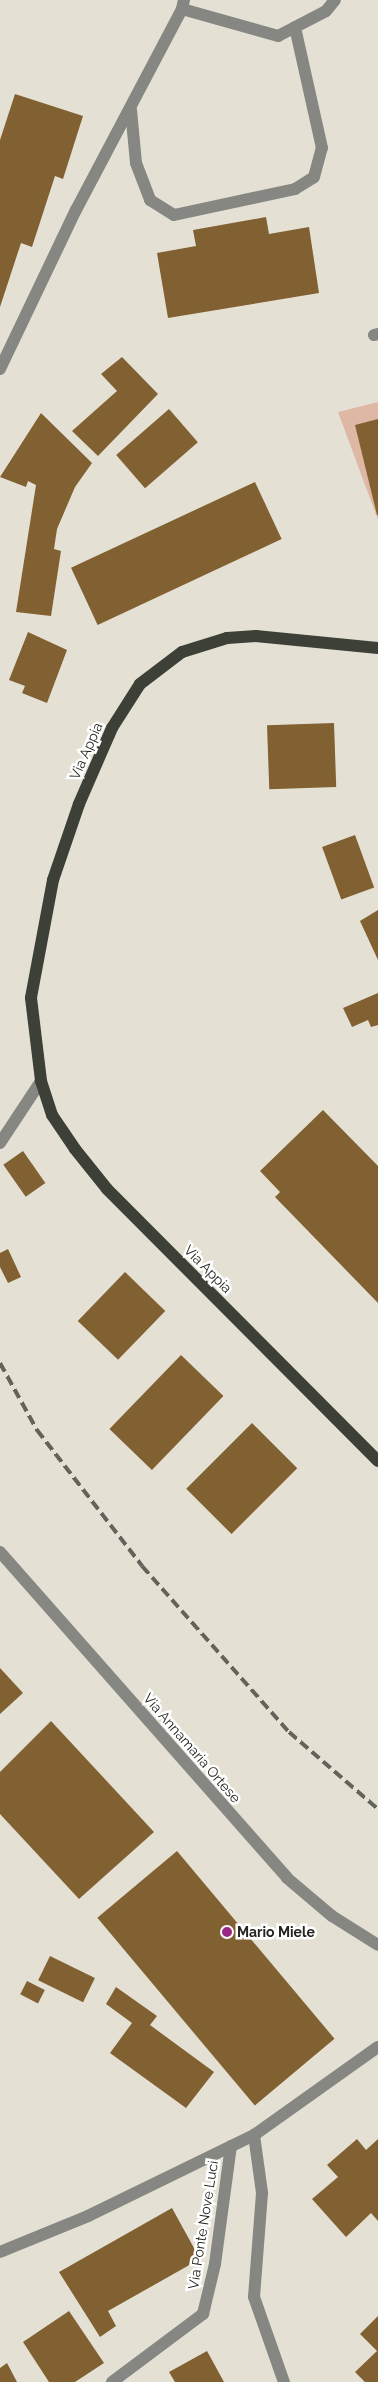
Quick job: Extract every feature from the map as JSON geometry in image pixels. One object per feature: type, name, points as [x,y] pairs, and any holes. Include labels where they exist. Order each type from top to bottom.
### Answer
[{"type":"main road","name":"Via Appia","points":[[378,648],[256,636],[228,638],[182,652],[140,684],[99,756],[53,880],[31,998],[40,1081],[52,1115],[107,1189],[378,1461]]},
{"type":"street","points":[[0,369],[76,210],[131,110],[183,5],[278,36],[326,11],[335,0]]},
{"type":"street","points":[[131,110],[136,163],[150,200],[174,215],[295,189],[314,177],[322,148],[295,27]]},
{"type":"street","points":[[0,1143],[40,1081]]},
{"type":"street","name":"Via Annamaria Ortese","points":[[0,1552],[287,1878],[332,1916],[378,1945]]},
{"type":"street","name":"Via Ponte Nove Luci","points":[[0,2252],[88,2216],[254,2135],[378,2047]]},
{"type":"street","points":[[254,2135],[262,2193],[254,2297],[284,2382]]},
{"type":"street","name":"Via Ponte Nove Luci","points":[[112,2382],[203,2314],[215,2264],[231,2146]]},
{"type":"shaded area","points":[[378,402],[378,520],[338,412]]},
{"type":"building","points":[[15,94],[83,116],[63,179],[55,176],[32,247],[21,243],[0,307],[0,140]]},
{"type":"building","points":[[266,217],[269,234],[309,227],[319,293],[168,318],[157,253],[196,246],[193,230]]},
{"type":"building","points":[[122,357],[158,394],[98,456],[72,431],[117,391],[101,374]]},
{"type":"building","points":[[169,409],[198,442],[145,488],[116,455]]},
{"type":"building","points":[[41,413],[92,463],[75,487],[57,529],[54,549],[61,551],[51,616],[16,612],[36,485],[28,481],[26,487],[0,477]]},
{"type":"building","points":[[378,419],[378,515],[377,515],[355,425]]},
{"type":"building","points":[[255,482],[282,539],[98,625],[71,568]]},
{"type":"building","points":[[28,632],[67,650],[47,703],[22,693],[25,686],[9,680]]},
{"type":"building","points":[[334,723],[336,787],[269,789],[267,725]]},
{"type":"building","points":[[355,835],[374,888],[341,900],[322,847]]},
{"type":"building","points":[[378,910],[378,960],[360,921]]},
{"type":"building","points":[[378,993],[378,1025],[371,1027],[368,1020],[352,1027],[343,1008]]},
{"type":"building","points":[[323,1110],[378,1166],[378,1303],[275,1197],[280,1192],[260,1171]]},
{"type":"building","points":[[23,1151],[45,1183],[26,1197],[3,1165]]},
{"type":"building","points":[[8,1249],[21,1277],[8,1283],[0,1267],[0,1253]]},
{"type":"building","points":[[125,1272],[165,1311],[118,1360],[78,1321]]},
{"type":"building","points":[[181,1355],[223,1396],[152,1470],[109,1429]]},
{"type":"building","points":[[252,1423],[297,1468],[231,1534],[186,1489]]},
{"type":"building","points":[[0,1668],[23,1693],[0,1714]]},
{"type":"building","points":[[51,1721],[154,1832],[79,1899],[0,1814],[0,1772]]},
{"type":"building","points":[[177,1851],[334,2039],[255,2106],[97,1918]]},
{"type":"building","points":[[50,1956],[95,1978],[83,2002],[38,1980]]},
{"type":"building","points":[[27,1981],[45,1990],[38,2003],[20,1994]]},
{"type":"building","points":[[116,1987],[157,2016],[150,2025],[214,2072],[186,2108],[110,2053],[132,2023],[106,2004]]},
{"type":"building","points":[[357,2139],[366,2150],[378,2139],[378,2221],[371,2213],[346,2237],[312,2199],[338,2177],[327,2165]]},
{"type":"building","points":[[172,2208],[200,2259],[108,2311],[116,2326],[100,2337],[59,2272]]},
{"type":"building","points":[[69,2311],[104,2363],[75,2382],[49,2382],[23,2342]]},
{"type":"building","points":[[378,2316],[378,2382],[365,2382],[355,2372],[377,2351],[360,2334]]},
{"type":"building","points":[[207,2351],[224,2382],[175,2382],[169,2372]]},
{"type":"building","points":[[7,2363],[17,2382],[0,2382],[0,2368]]},
{"type":"railway","points":[[0,1363],[37,1430],[142,1566],[289,1732],[378,1809]]},
{"type":"place","name":"Mario Miele","points":[[227,1932]]}]
